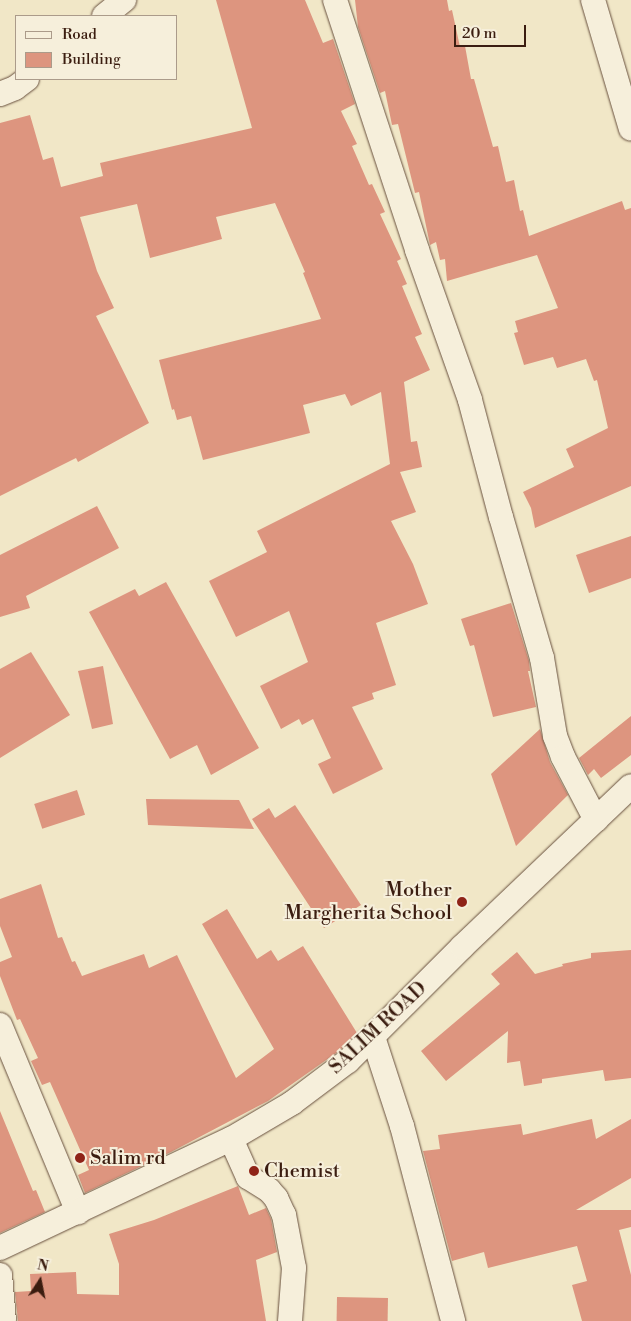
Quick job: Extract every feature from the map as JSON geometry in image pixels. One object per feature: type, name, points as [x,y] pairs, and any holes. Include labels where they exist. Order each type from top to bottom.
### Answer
[{"type":"street","points":[[105,15],[124,0]]},
{"type":"street","points":[[335,0],[416,250],[470,400],[501,517],[542,658],[555,736],[563,757],[596,820]]},
{"type":"street","points":[[593,0],[631,129]]},
{"type":"street","points":[[0,94],[15,88],[26,80]]},
{"type":"street","name":"SALIM ROAD","points":[[0,1248],[231,1139],[292,1103],[348,1061],[462,947],[631,786]]},
{"type":"street","points":[[0,1025],[78,1212]]},
{"type":"street","points":[[373,1037],[402,1126],[454,1321]]},
{"type":"street","points":[[231,1139],[242,1169],[248,1177],[268,1190],[276,1198],[284,1215],[294,1268],[290,1321]]},
{"type":"street","points":[[0,1275],[4,1321]]},
{"type":"building","points":[[216,0],[305,0],[323,43],[333,39],[355,104],[341,111],[357,144],[352,146],[369,185],[372,184],[385,212],[380,214],[401,259],[397,261],[407,284],[402,286],[422,334],[415,337],[430,370],[404,382],[411,442],[417,441],[422,467],[400,472],[416,512],[391,521],[413,564],[428,604],[376,623],[396,685],[372,693],[374,699],[352,707],[383,769],[333,794],[318,764],[331,758],[313,719],[302,725],[299,719],[281,729],[260,686],[308,662],[289,611],[236,637],[209,581],[267,552],[257,531],[390,464],[381,392],[351,406],[345,394],[303,405],[310,433],[203,460],[191,416],[177,420],[174,409],[172,410],[159,360],[321,319],[303,273],[305,272],[275,203],[216,217],[222,239],[150,258],[137,204],[80,217],[97,271],[114,308],[96,316],[149,423],[78,462],[76,458],[0,496],[0,123],[30,115],[43,160],[53,157],[61,187],[103,176],[100,163],[252,128]]},
{"type":"building","points":[[355,0],[447,0],[449,11],[452,10],[460,47],[465,46],[471,79],[474,79],[493,147],[498,146],[506,182],[514,180],[520,211],[523,210],[529,236],[622,201],[625,210],[631,208],[631,486],[535,528],[531,508],[523,492],[574,467],[566,449],[608,428],[597,380],[594,381],[586,359],[557,368],[553,357],[524,365],[514,333],[518,332],[515,321],[558,308],[537,255],[447,281],[445,259],[440,260],[436,242],[430,245],[419,192],[415,193],[398,124],[392,125],[385,91],[380,93],[358,27]]},
{"type":"building","points":[[97,506],[119,548],[26,596],[30,608],[0,617],[0,555]]},
{"type":"building","points":[[631,536],[631,578],[589,593],[576,555]]},
{"type":"building","points":[[166,582],[259,748],[211,775],[197,745],[170,759],[89,612],[135,589],[139,596]]},
{"type":"building","points":[[511,603],[529,661],[530,671],[528,671],[536,707],[493,717],[474,645],[470,646],[461,619]]},
{"type":"building","points":[[31,652],[70,715],[0,758],[0,669]]},
{"type":"building","points":[[103,666],[113,724],[92,729],[78,671]]},
{"type":"building","points":[[631,716],[631,755],[601,778],[594,769],[588,775],[579,758]]},
{"type":"building","points":[[540,729],[550,762],[568,795],[516,846],[491,774]]},
{"type":"building","points":[[77,790],[85,815],[42,829],[34,804]]},
{"type":"building","points":[[146,799],[239,800],[254,829],[148,825]]},
{"type":"building","points":[[295,805],[361,905],[324,928],[252,819],[269,808],[275,818]]},
{"type":"building","points":[[41,884],[58,938],[62,937],[72,962],[75,961],[82,976],[144,954],[149,968],[177,955],[236,1078],[274,1049],[202,924],[227,909],[257,959],[271,950],[278,961],[303,946],[357,1033],[339,1051],[268,1101],[171,1152],[85,1193],[78,1175],[89,1170],[50,1082],[42,1085],[31,1061],[38,1058],[20,1019],[17,1020],[0,976],[0,962],[12,957],[0,926],[0,899]]},
{"type":"building","points":[[631,950],[631,1078],[605,1081],[603,1070],[542,1079],[542,1083],[524,1086],[520,1061],[507,1063],[508,1031],[446,1081],[421,1051],[500,984],[491,974],[517,952],[535,974],[563,966],[562,964],[591,958],[591,953]]},
{"type":"building","points":[[0,1111],[33,1191],[36,1190],[45,1212],[0,1233]]},
{"type":"building","points":[[592,1119],[596,1139],[631,1119],[631,1178],[576,1210],[631,1210],[631,1227],[619,1230],[631,1275],[631,1321],[582,1321],[572,1285],[587,1281],[577,1246],[488,1268],[484,1252],[452,1261],[423,1151],[440,1149],[438,1135],[521,1124],[523,1135]]},
{"type":"building","points":[[238,1186],[249,1215],[266,1208],[271,1219],[277,1252],[256,1260],[266,1321],[18,1321],[15,1292],[31,1291],[30,1274],[76,1272],[77,1294],[119,1295],[119,1264],[109,1234],[154,1220]]},
{"type":"building","points":[[337,1297],[388,1298],[388,1321],[337,1321]]},
{"type":"place","name":"Mother Margherita School","points":[[462,902]]},
{"type":"place","name":"Salim rd","points":[[80,1158]]},
{"type":"place","name":"Chemist","points":[[254,1171]]}]
